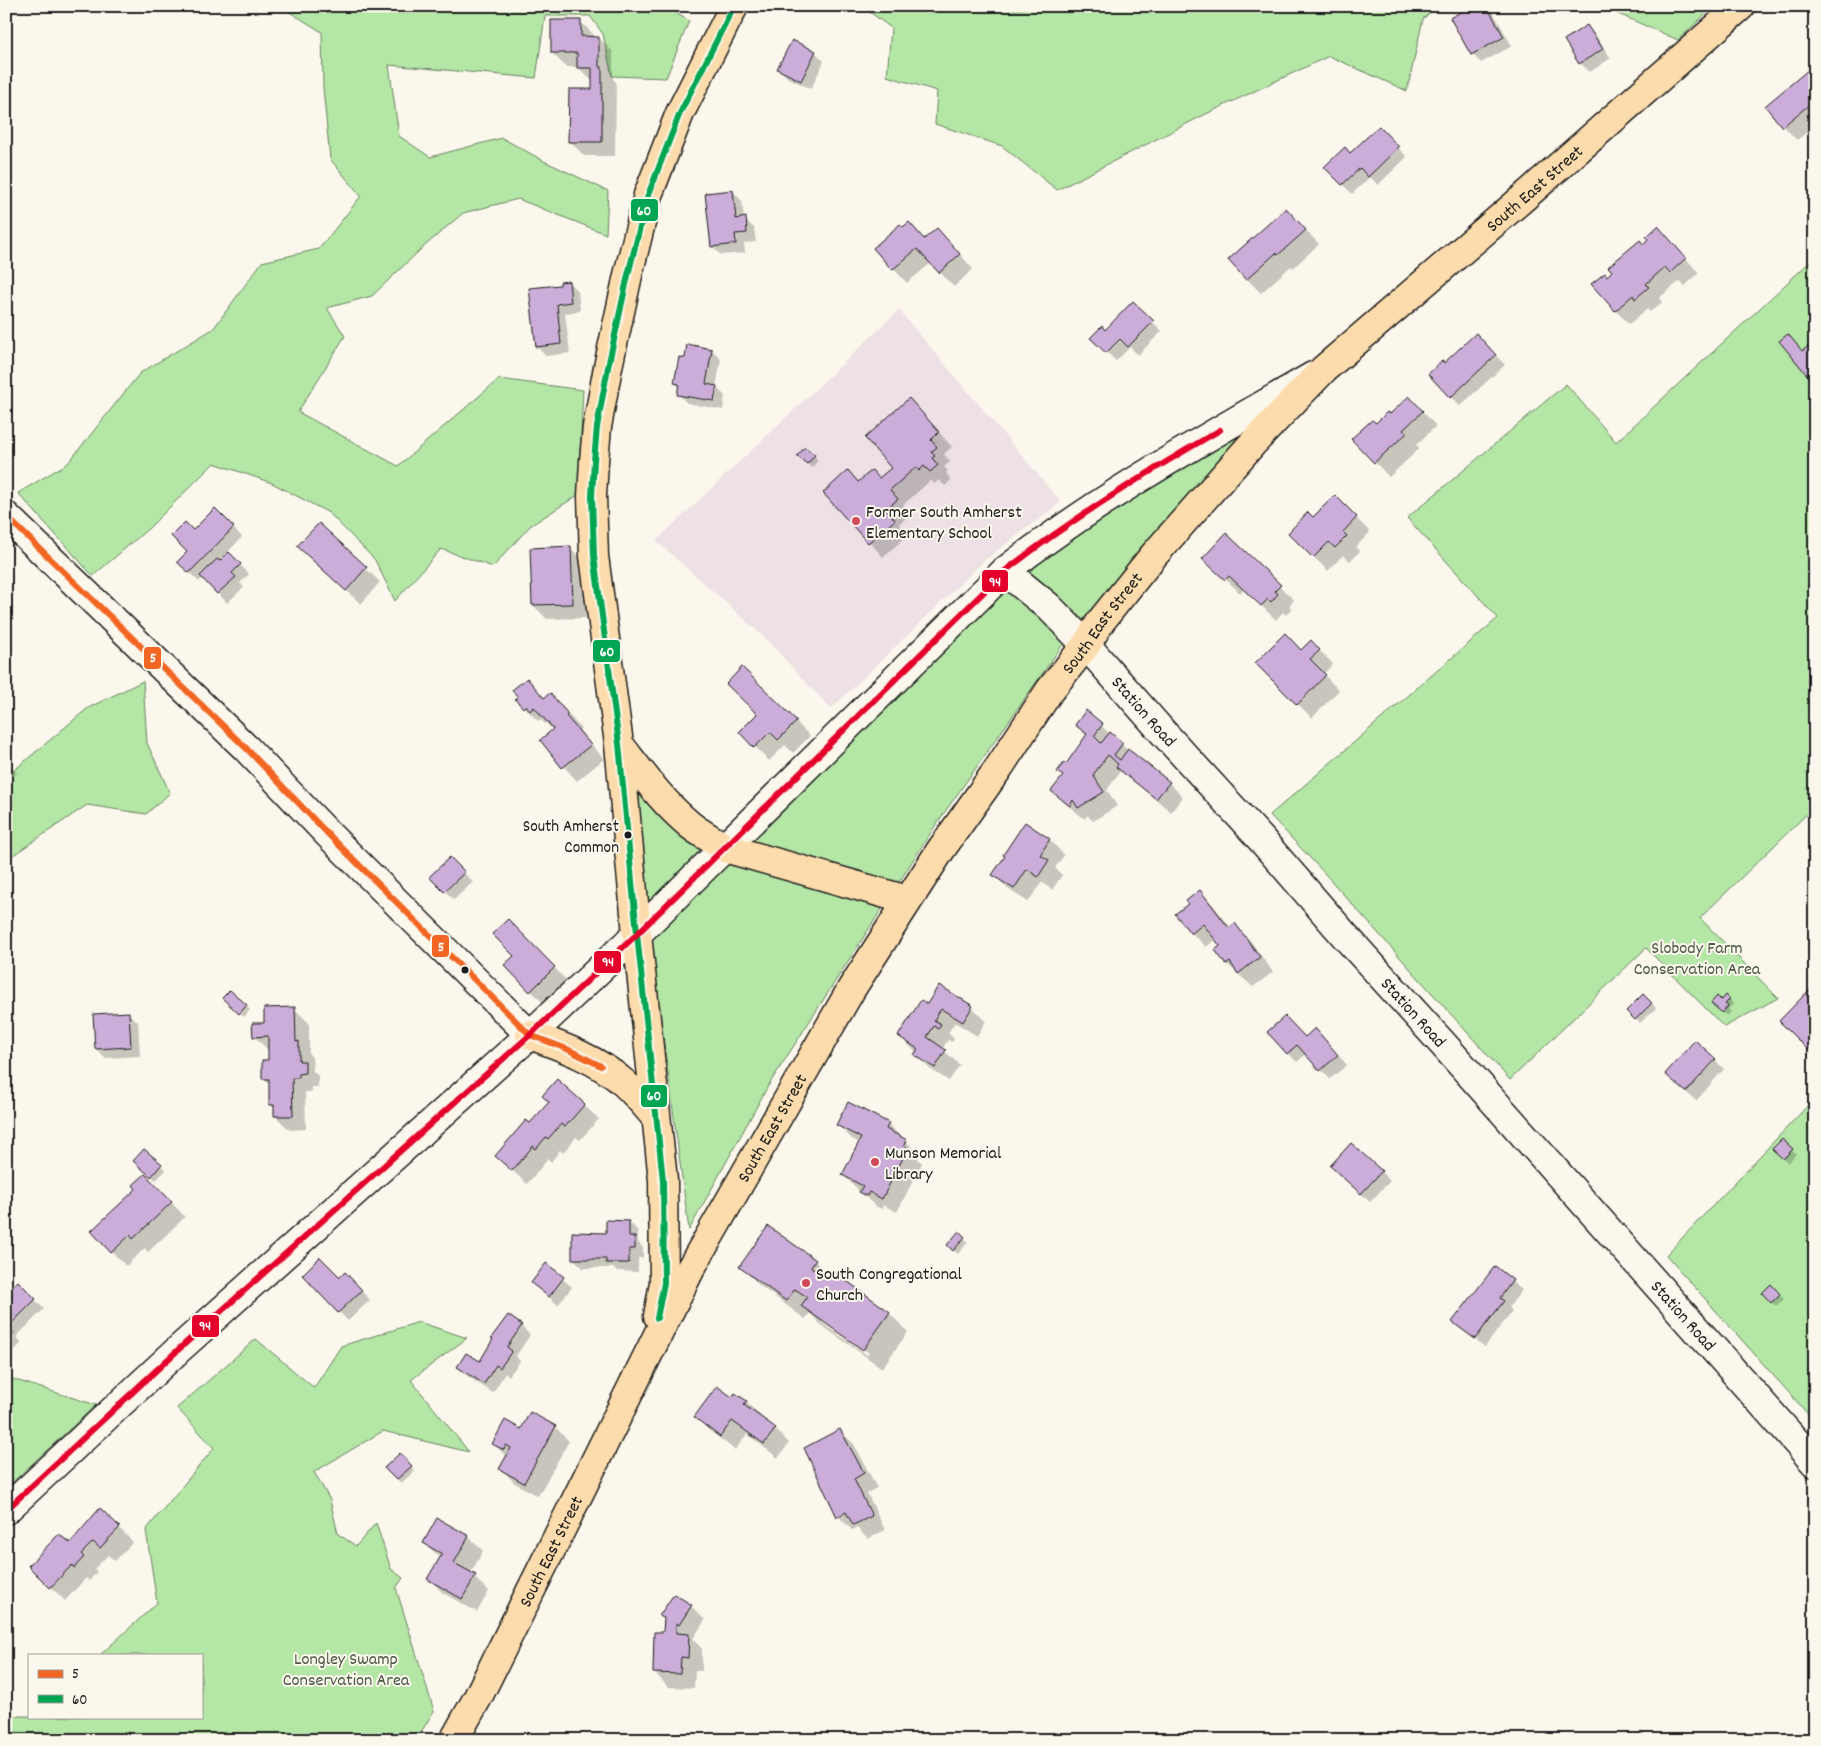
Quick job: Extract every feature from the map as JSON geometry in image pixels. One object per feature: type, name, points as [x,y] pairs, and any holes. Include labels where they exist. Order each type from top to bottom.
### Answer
[{"type":"main road","points":[[637,934],[619,744],[600,608],[593,539],[594,470],[598,419],[626,282],[648,195],[680,112],[734,6]]},
{"type":"main road","name":"South East Street","points":[[454,1740],[478,1698],[706,1241],[852,988],[907,900],[1050,690],[1154,555],[1253,443],[1324,368],[1544,180],[1741,6]]},
{"type":"main road","points":[[619,744],[645,779],[676,813],[696,830],[725,848],[907,900]]},
{"type":"main road","name":"South East Street","points":[[637,934],[663,1180],[664,1229],[664,1283],[658,1317],[645,1361]]},
{"type":"main road","points":[[530,1035],[580,1054],[610,1072],[635,1094],[656,1118]]},
{"type":"main road","points":[[664,1229],[706,1241]]},
{"type":"street","name":"South East Street","points":[[637,934],[1005,571],[1033,549],[1149,472],[1324,368]]},
{"type":"street","points":[[6,516],[247,748],[327,832],[530,1035]]},
{"type":"street","name":"Station Road","points":[[1005,571],[1049,607],[1086,645],[1815,1463]]},
{"type":"street","points":[[6,1510],[179,1349],[530,1035],[637,934]]},
{"type":"shaded area","name":"Former South Amherst Elementary School","points":[[899,310],[1061,502],[985,560],[831,709],[761,634],[656,541]]},
{"type":"green space","points":[[280,6],[664,6],[689,21],[666,78],[612,76],[603,34],[590,16],[545,16],[536,78],[389,65],[399,136],[430,157],[502,138],[546,162],[608,191],[606,234],[518,199],[463,213],[420,250],[372,296],[327,308],[345,336],[298,412],[398,466],[499,379],[583,390],[578,495],[530,526],[493,567],[441,549],[395,601],[375,560],[329,513],[272,483],[214,463],[149,528],[93,576],[18,493],[68,463],[140,373],[213,329],[262,262],[319,249],[361,196],[330,159],[323,88],[322,32]]},
{"type":"green space","points":[[862,6],[1010,6],[1014,10],[1041,6],[1437,6],[1423,19],[1407,91],[1329,56],[1204,115],[1057,190],[1002,146],[935,124],[937,91],[887,76],[891,28]]},
{"type":"green space","points":[[1600,6],[1714,6],[1678,40]]},
{"type":"green space","name":"Slobody Farm Conservation Area","points":[[1815,257],[1815,806],[1700,918],[1778,998],[1724,1027],[1646,948],[1510,1080],[1270,815],[1498,618],[1407,518],[1566,384],[1616,442]]},
{"type":"green space","name":"South Amherst Common","points":[[1244,429],[1241,436],[1121,573],[1061,647],[935,826],[768,1086],[689,1230],[650,938],[636,779],[727,862],[1011,573]]},
{"type":"green space","points":[[143,681],[147,743],[170,793],[146,814],[87,805],[6,860],[6,777],[88,708]]},
{"type":"green space","points":[[1815,1098],[1815,1422],[1666,1255]]},
{"type":"green space","name":"Longley Swamp Conservation Area","points":[[419,1322],[467,1338],[411,1380],[469,1452],[383,1431],[314,1472],[330,1500],[338,1534],[356,1546],[376,1523],[391,1569],[403,1578],[396,1588],[434,1711],[416,1740],[6,1740],[6,1716],[28,1716],[28,1718],[202,1718],[202,1654],[101,1654],[157,1603],[146,1530],[214,1448],[177,1408],[256,1339],[314,1388],[341,1346]]},
{"type":"green space","points":[[6,1377],[96,1405],[6,1488]]},
{"type":"building","points":[[1471,6],[1487,6],[1504,37],[1471,55],[1450,18]]},
{"type":"building","points":[[551,20],[581,20],[581,36],[599,37],[599,67],[602,67],[602,142],[568,142],[569,89],[592,89],[592,68],[577,68],[577,53],[551,53]]},
{"type":"building","points":[[1587,25],[1603,49],[1579,64],[1564,40]]},
{"type":"building","points":[[792,40],[816,51],[801,81],[777,69]]},
{"type":"building","points":[[1808,70],[1815,78],[1815,100],[1782,127],[1765,106]]},
{"type":"building","points":[[1379,126],[1399,147],[1368,177],[1360,168],[1342,185],[1324,167],[1345,147],[1350,153]]},
{"type":"building","points":[[733,190],[736,219],[746,217],[747,233],[735,234],[736,244],[711,247],[705,193]]},
{"type":"building","points":[[1286,208],[1306,230],[1278,255],[1276,253],[1246,280],[1228,260]]},
{"type":"building","points":[[909,222],[924,239],[937,228],[960,254],[939,273],[917,249],[892,270],[873,248],[900,224],[903,227]]},
{"type":"building","points":[[1658,226],[1686,258],[1670,273],[1665,267],[1646,284],[1649,287],[1635,299],[1633,295],[1615,311],[1591,284],[1605,273],[1607,276],[1612,271],[1608,267],[1640,240],[1643,244],[1648,239],[1646,237]]},
{"type":"building","points":[[569,281],[571,302],[557,304],[561,344],[536,347],[529,288],[560,285],[560,282]]},
{"type":"building","points":[[1133,301],[1154,321],[1128,347],[1120,339],[1106,353],[1090,338],[1102,326],[1105,330]]},
{"type":"building","points":[[1476,333],[1496,355],[1450,398],[1428,374],[1443,360],[1444,363]]},
{"type":"building","points":[[1788,334],[1802,351],[1811,344],[1815,348],[1815,379],[1812,381],[1779,341]]},
{"type":"building","points":[[687,344],[712,349],[706,384],[717,386],[714,401],[677,395],[679,384],[674,383],[679,357],[685,358]]},
{"type":"building","points":[[1409,396],[1423,411],[1403,430],[1407,433],[1374,463],[1351,439],[1372,420],[1376,423],[1387,412],[1390,414]]},
{"type":"building","name":"Former South Amherst Elementary School","points":[[909,398],[939,432],[931,440],[937,447],[931,452],[935,456],[932,458],[938,465],[930,472],[924,466],[919,471],[916,467],[890,490],[898,499],[886,509],[895,520],[868,543],[823,493],[848,470],[858,482],[872,470],[879,478],[891,468],[865,438]]},
{"type":"building","points":[[805,447],[815,455],[807,464],[797,456]]},
{"type":"building","points":[[1335,495],[1357,517],[1343,532],[1347,536],[1335,548],[1329,542],[1313,558],[1288,533],[1308,512],[1313,517]]},
{"type":"building","points":[[215,508],[234,527],[189,573],[177,562],[187,552],[171,536],[185,522],[193,530]]},
{"type":"building","points":[[319,523],[367,567],[346,591],[297,546]]},
{"type":"building","points":[[1226,533],[1281,585],[1275,591],[1278,594],[1271,602],[1268,599],[1261,606],[1229,576],[1225,580],[1202,559]]},
{"type":"building","points":[[571,546],[573,604],[532,605],[530,548]]},
{"type":"building","points":[[229,552],[241,564],[232,573],[236,577],[217,594],[200,576],[217,559],[220,561]]},
{"type":"building","points":[[1285,633],[1301,650],[1311,640],[1320,650],[1310,659],[1326,675],[1297,705],[1255,663]]},
{"type":"building","points":[[742,667],[797,721],[778,740],[770,732],[754,748],[739,732],[757,714],[726,684]]},
{"type":"building","points":[[527,678],[544,698],[550,693],[568,714],[566,716],[591,745],[562,768],[540,740],[553,729],[534,707],[530,711],[526,705],[523,708],[515,699],[518,697],[512,690]]},
{"type":"building","points":[[1086,710],[1103,724],[1094,736],[1101,743],[1110,732],[1123,743],[1114,755],[1120,760],[1128,749],[1170,782],[1156,799],[1116,767],[1118,764],[1108,755],[1093,775],[1104,792],[1078,808],[1073,800],[1070,806],[1051,791],[1063,776],[1057,772],[1064,762],[1066,764],[1087,734],[1075,725]]},
{"type":"building","points":[[1815,818],[1815,830],[1809,825]]},
{"type":"building","points":[[1025,822],[1050,839],[1040,855],[1049,860],[1038,877],[1027,869],[1014,889],[992,875]]},
{"type":"building","points":[[450,857],[465,872],[444,892],[429,877]]},
{"type":"building","points":[[1200,890],[1229,928],[1235,923],[1260,957],[1238,974],[1230,962],[1226,965],[1215,950],[1220,946],[1203,924],[1191,934],[1175,914],[1188,904],[1186,901]]},
{"type":"building","points":[[508,919],[555,967],[530,992],[504,965],[514,956],[492,934]]},
{"type":"building","points":[[1815,984],[1815,1050],[1811,1047],[1808,1050],[1779,1021]]},
{"type":"building","points":[[939,985],[973,1006],[963,1022],[941,1009],[934,1020],[941,1024],[938,1029],[934,1026],[927,1037],[946,1050],[935,1068],[914,1055],[918,1049],[898,1036],[921,1000],[927,1004]]},
{"type":"building","points":[[230,990],[247,1005],[239,1014],[222,998]]},
{"type":"building","points":[[1643,994],[1652,1003],[1635,1020],[1626,1011]]},
{"type":"building","points":[[1725,995],[1730,999],[1725,1004],[1728,1006],[1722,1013],[1711,1003],[1717,996],[1721,1000]]},
{"type":"building","points":[[295,1007],[296,1042],[299,1041],[299,1061],[305,1061],[305,1073],[299,1074],[299,1078],[292,1078],[293,1116],[274,1116],[274,1105],[269,1105],[269,1079],[262,1079],[262,1060],[268,1060],[268,1036],[253,1037],[252,1023],[264,1023],[264,1008]]},
{"type":"building","points":[[129,1012],[131,1047],[95,1049],[93,1014]]},
{"type":"building","points":[[1285,1016],[1305,1037],[1315,1028],[1338,1055],[1320,1071],[1297,1045],[1287,1054],[1267,1032]]},
{"type":"building","points":[[1695,1040],[1716,1059],[1686,1092],[1665,1074]]},
{"type":"building","points":[[557,1079],[585,1104],[565,1127],[561,1124],[536,1149],[533,1146],[512,1171],[495,1156],[526,1120],[530,1123],[549,1102],[542,1096]]},
{"type":"building","name":"Munson Memorial Library","points":[[848,1102],[889,1123],[886,1129],[907,1140],[904,1146],[908,1148],[882,1199],[869,1192],[867,1196],[859,1192],[863,1186],[842,1175],[861,1138],[836,1125]]},
{"type":"building","points":[[1782,1139],[1793,1149],[1783,1159],[1772,1149]]},
{"type":"building","points":[[1351,1143],[1382,1171],[1361,1194],[1330,1166]]},
{"type":"building","points":[[144,1149],[162,1164],[151,1177],[133,1161]]},
{"type":"building","points":[[145,1174],[172,1202],[133,1239],[130,1235],[111,1253],[91,1231],[136,1189],[133,1185]]},
{"type":"building","points":[[606,1220],[629,1221],[629,1237],[635,1237],[635,1249],[629,1249],[629,1263],[606,1263],[606,1259],[572,1259],[572,1232],[606,1233]]},
{"type":"building","name":"South Congregational Church","points":[[768,1226],[816,1260],[811,1267],[828,1278],[833,1271],[890,1312],[863,1350],[801,1306],[807,1297],[795,1289],[786,1301],[739,1267]]},
{"type":"building","points":[[959,1231],[965,1237],[953,1251],[947,1245]]},
{"type":"building","points":[[320,1257],[340,1277],[345,1272],[362,1290],[338,1313],[302,1275]]},
{"type":"building","points":[[546,1263],[564,1277],[549,1297],[531,1283]]},
{"type":"building","points":[[1495,1266],[1513,1280],[1500,1298],[1504,1301],[1475,1339],[1452,1322]]},
{"type":"building","points":[[18,1281],[36,1299],[8,1327],[14,1333],[6,1340],[6,1292]]},
{"type":"building","points":[[1771,1284],[1780,1294],[1771,1303],[1762,1293]]},
{"type":"building","points":[[508,1315],[522,1325],[507,1347],[512,1351],[500,1368],[496,1365],[484,1384],[457,1367],[466,1353],[480,1361],[493,1339],[491,1338]]},
{"type":"building","points":[[717,1386],[732,1397],[735,1393],[747,1401],[744,1405],[776,1428],[764,1444],[732,1421],[720,1437],[694,1417]]},
{"type":"building","points":[[530,1412],[556,1426],[524,1483],[499,1469],[511,1448],[506,1445],[504,1450],[492,1444],[505,1420],[521,1429]]},
{"type":"building","points":[[840,1429],[864,1473],[854,1479],[872,1516],[853,1525],[846,1512],[837,1517],[804,1448]]},
{"type":"building","points":[[400,1453],[412,1466],[396,1480],[384,1468]]},
{"type":"building","points":[[100,1508],[120,1527],[100,1548],[93,1542],[81,1554],[84,1557],[74,1568],[72,1565],[50,1588],[28,1566],[59,1534],[70,1543]]},
{"type":"building","points":[[437,1518],[469,1536],[454,1563],[476,1575],[462,1599],[427,1579],[442,1554],[423,1543]]},
{"type":"building","points":[[674,1594],[692,1605],[679,1625],[676,1623],[676,1633],[689,1634],[688,1658],[681,1657],[680,1674],[653,1673],[654,1632],[663,1632],[664,1618],[659,1616]]},
{"type":"building","points":[[608,1738],[633,1740],[608,1740]]},
{"type":"transit line","name":"60","points":[[657,1318],[664,1283],[663,1180],[619,744],[594,556],[592,496],[594,461],[597,427],[608,367],[648,195],[680,113],[734,6]]},
{"type":"transit line","name":"94","points":[[6,1510],[179,1349],[530,1035],[637,934],[1005,571],[1110,497],[1220,430]]},
{"type":"transit line","name":"5","points":[[6,516],[247,749],[327,833],[530,1035],[567,1049],[601,1066]]},
{"type":"place","name":"Former South Amherst Elementary School","points":[[856,521]]},
{"type":"place","name":"South Amherst Common","points":[[628,835]]},
{"type":"place","name":"Munson Memorial Library","points":[[875,1162]]},
{"type":"place","name":"South Congregational Church","points":[[806,1283]]}]
